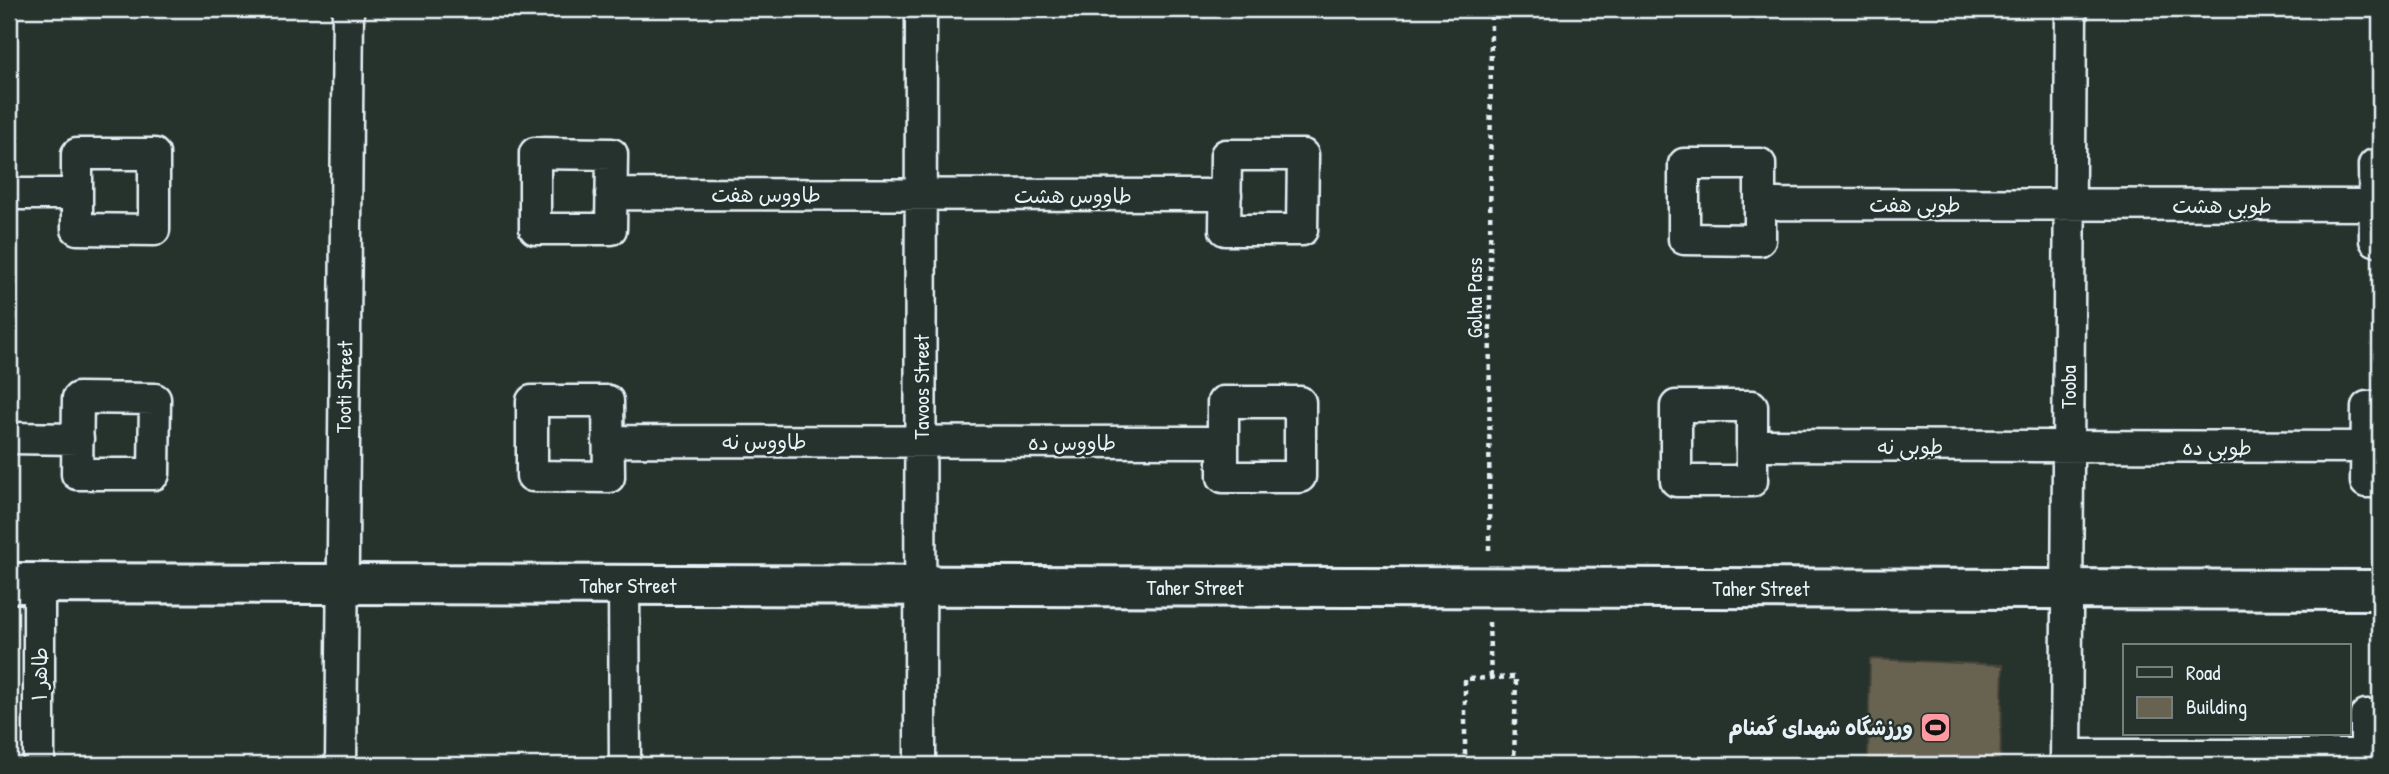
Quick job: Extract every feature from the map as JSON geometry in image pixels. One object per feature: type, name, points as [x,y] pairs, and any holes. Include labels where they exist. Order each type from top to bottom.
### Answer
[{"type":"street","name":"Tooti Street","points":[[341,765],[348,9]]},
{"type":"street","name":"Tavoos Street","points":[[920,765],[921,9]]},
{"type":"street","name":"Tooba","points":[[2066,760],[2071,9]]},
{"type":"street","points":[[2380,165],[2374,165],[2375,240],[2380,240]]},
{"type":"street","points":[[9,194],[77,194]]},
{"type":"street","name":"طاووس هفت","points":[[611,194],[921,194]]},
{"type":"street","name":"طاووس هشت","points":[[921,194],[1226,195]]},
{"type":"street","name":"طوبی هفت","points":[[1760,204],[2070,205]]},
{"type":"street","name":"طوبی هشت","points":[[2070,205],[2374,205]]},
{"type":"street","points":[[2380,407],[2367,407],[2366,482],[2380,482]]},
{"type":"street","points":[[9,438],[78,439]]},
{"type":"street","name":"طاووس نه","points":[[608,441],[920,442]]},
{"type":"street","name":"طاووس ده","points":[[920,442],[1223,442]]},
{"type":"street","name":"طوبی نه","points":[[1752,445],[2068,446]]},
{"type":"street","name":"طوبی ده","points":[[2068,446],[2367,447]]},
{"type":"street","name":"Taher Street","points":[[24,583],[2380,590]]},
{"type":"street","name":"طاهر ۱","points":[[24,583],[39,765]]},
{"type":"street","points":[[624,585],[625,765]]},
{"type":"street","points":[[2066,760],[2366,760],[2366,715],[2380,715]]},
{"type":"path","name":"Golha Pass","points":[[1491,9],[1491,679]]},
{"type":"path","points":[[1465,765],[1465,679],[1516,677],[1514,765]]},
{"type":"building","name":"ورزشگاه شهدای گمنام","points":[[1870,659],[2003,665],[2000,765],[1868,765]]},
{"type":"place","name":"ورزشگاه شهدای گمنام","points":[[1936,727]]}]
